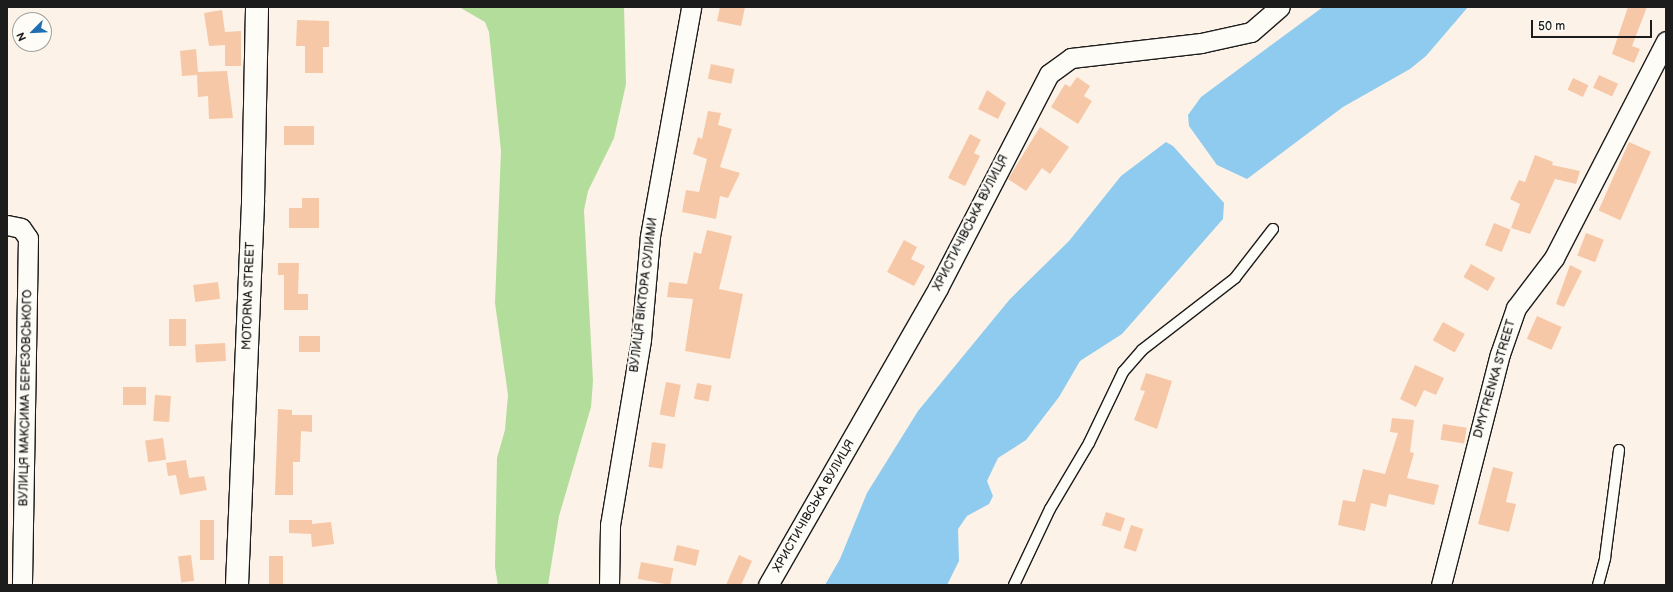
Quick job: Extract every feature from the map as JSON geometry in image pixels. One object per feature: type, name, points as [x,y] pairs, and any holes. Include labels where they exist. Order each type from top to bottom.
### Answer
[{"type":"street","name":"MOTORNA STREET","points":[[237,585],[253,200],[257,7]]},
{"type":"street","name":"ВУЛИЦЯ ВІКТОРА СУЛИМИ","points":[[609,585],[610,525],[641,339],[650,236],[691,7]]},
{"type":"street","name":"ХРИСТИЧІВСЬКА ВУЛИЦЯ","points":[[768,585],[938,288],[1049,74],[1071,58],[1201,42],[1251,32],[1280,7]]},
{"type":"street","name":"DMYTRENKA STREET","points":[[1441,585],[1498,362],[1516,308],[1554,258],[1666,41]]},
{"type":"street","name":"ВУЛИЦЯ МАКСИМА БЕРЕЗОВСЬКОГО","points":[[7,225],[21,228],[28,238],[22,585]]},
{"type":"lane","points":[[1014,585],[1050,508],[1089,443],[1123,372],[1142,350],[1235,278],[1273,229]]},
{"type":"lane","points":[[1598,585],[1605,558],[1618,450]]},
{"type":"green space","points":[[459,7],[624,7],[626,84],[614,138],[588,191],[584,210],[593,381],[591,407],[559,516],[548,585],[498,585],[495,567],[497,458],[505,430],[508,395],[495,303],[501,151],[489,32],[485,22]]},
{"type":"water","points":[[1323,7],[1468,7],[1426,56],[1410,69],[1343,107],[1247,179],[1217,165],[1189,126],[1188,115],[1201,97]]},
{"type":"water","points":[[1166,142],[1173,146],[1224,203],[1223,219],[1122,334],[1080,361],[1059,397],[1026,440],[998,458],[987,481],[993,496],[989,504],[967,516],[958,529],[959,561],[947,585],[825,585],[840,559],[867,493],[918,411],[1010,299],[1069,241],[1121,176]]},
{"type":"building","points":[[720,7],[745,7],[741,26],[717,21]]},
{"type":"building","points":[[1628,7],[1647,7],[1632,46],[1640,49],[1634,63],[1612,54]]},
{"type":"building","points":[[222,10],[225,32],[241,31],[241,66],[225,66],[225,45],[209,46],[204,13]]},
{"type":"building","points":[[297,20],[329,21],[329,47],[323,47],[323,73],[305,73],[305,46],[296,46]]},
{"type":"building","points":[[196,49],[198,72],[227,71],[233,118],[209,119],[208,96],[198,97],[197,75],[182,76],[180,51]]},
{"type":"building","points":[[711,64],[734,69],[731,84],[708,79]]},
{"type":"building","points":[[1599,75],[1618,84],[1612,97],[1593,88]]},
{"type":"building","points":[[1077,77],[1090,86],[1084,96],[1092,101],[1078,124],[1051,107],[1065,84],[1070,87]]},
{"type":"building","points":[[1573,78],[1588,85],[1583,97],[1568,90]]},
{"type":"building","points":[[987,90],[1006,103],[998,119],[978,109]]},
{"type":"building","points":[[708,111],[721,113],[718,125],[732,129],[720,167],[740,173],[728,198],[720,196],[716,219],[682,212],[686,190],[699,192],[707,159],[693,154],[698,137],[702,139]]},
{"type":"building","points":[[284,126],[314,126],[314,145],[284,145]]},
{"type":"building","points":[[1040,127],[1069,147],[1050,174],[1042,168],[1026,191],[1008,179]]},
{"type":"building","points":[[970,134],[981,140],[974,153],[980,156],[965,186],[948,178]]},
{"type":"building","points":[[1629,142],[1651,152],[1620,220],[1598,211]]},
{"type":"building","points":[[1535,155],[1553,162],[1552,165],[1580,171],[1576,184],[1555,179],[1530,234],[1511,228],[1520,204],[1510,199],[1519,180],[1525,182]]},
{"type":"building","points":[[302,198],[319,198],[319,228],[289,228],[289,208],[302,208]]},
{"type":"building","points":[[1494,223],[1511,230],[1502,252],[1485,245]]},
{"type":"building","points":[[707,230],[732,236],[719,289],[743,294],[730,359],[685,351],[693,299],[667,297],[669,282],[687,284],[694,252],[701,254]]},
{"type":"building","points":[[1586,233],[1604,240],[1595,262],[1577,255]]},
{"type":"building","points":[[904,240],[917,247],[911,259],[925,266],[914,286],[887,272]]},
{"type":"building","points":[[278,263],[299,263],[298,294],[308,294],[308,310],[284,310],[284,275],[278,275]]},
{"type":"building","points":[[1471,264],[1495,278],[1488,291],[1464,277]]},
{"type":"building","points":[[1570,265],[1582,271],[1564,307],[1556,304]]},
{"type":"building","points":[[218,282],[220,299],[195,302],[193,285]]},
{"type":"building","points":[[1537,316],[1562,327],[1551,350],[1527,339]]},
{"type":"building","points":[[169,319],[186,319],[186,346],[169,346]]},
{"type":"building","points":[[1443,322],[1465,334],[1455,352],[1433,340]]},
{"type":"building","points":[[299,336],[320,336],[320,352],[299,352]]},
{"type":"building","points":[[225,343],[226,361],[196,363],[195,345]]},
{"type":"building","points":[[1415,365],[1444,378],[1436,395],[1424,390],[1416,407],[1400,399]]},
{"type":"building","points":[[1146,373],[1172,381],[1157,429],[1134,420],[1145,391],[1140,390]]},
{"type":"building","points":[[666,382],[681,385],[674,417],[660,414]]},
{"type":"building","points":[[697,383],[712,386],[709,402],[694,399]]},
{"type":"building","points":[[123,387],[146,387],[146,405],[123,405]]},
{"type":"building","points":[[155,395],[171,396],[169,422],[153,421]]},
{"type":"building","points":[[278,409],[292,410],[292,415],[312,415],[312,432],[301,431],[300,462],[293,462],[293,495],[275,495]]},
{"type":"building","points":[[1392,418],[1414,420],[1410,452],[1414,453],[1407,478],[1439,485],[1434,505],[1389,494],[1386,507],[1371,503],[1365,531],[1338,525],[1343,500],[1355,502],[1363,469],[1385,474],[1398,433],[1390,432]]},
{"type":"building","points":[[1443,424],[1467,428],[1464,444],[1440,440]]},
{"type":"building","points":[[163,438],[166,460],[148,462],[145,441]]},
{"type":"building","points":[[652,442],[666,444],[662,469],[649,467]]},
{"type":"building","points":[[186,460],[189,478],[204,476],[207,490],[180,495],[176,475],[168,476],[166,463]]},
{"type":"building","points":[[1493,467],[1513,472],[1506,502],[1516,504],[1509,532],[1478,524]]},
{"type":"building","points":[[1106,512],[1125,518],[1121,531],[1102,525]]},
{"type":"building","points":[[200,520],[214,520],[214,560],[200,560]]},
{"type":"building","points":[[289,520],[312,520],[312,524],[331,522],[334,544],[312,547],[311,534],[289,533]]},
{"type":"building","points":[[1131,525],[1143,529],[1136,552],[1124,548]]},
{"type":"building","points":[[677,545],[699,550],[696,566],[673,561]]},
{"type":"building","points":[[191,555],[194,581],[181,582],[178,557]]},
{"type":"building","points":[[739,555],[752,561],[741,585],[726,585]]},
{"type":"building","points":[[269,556],[283,556],[283,585],[269,585]]},
{"type":"building","points":[[641,562],[673,568],[670,585],[638,579]]}]
